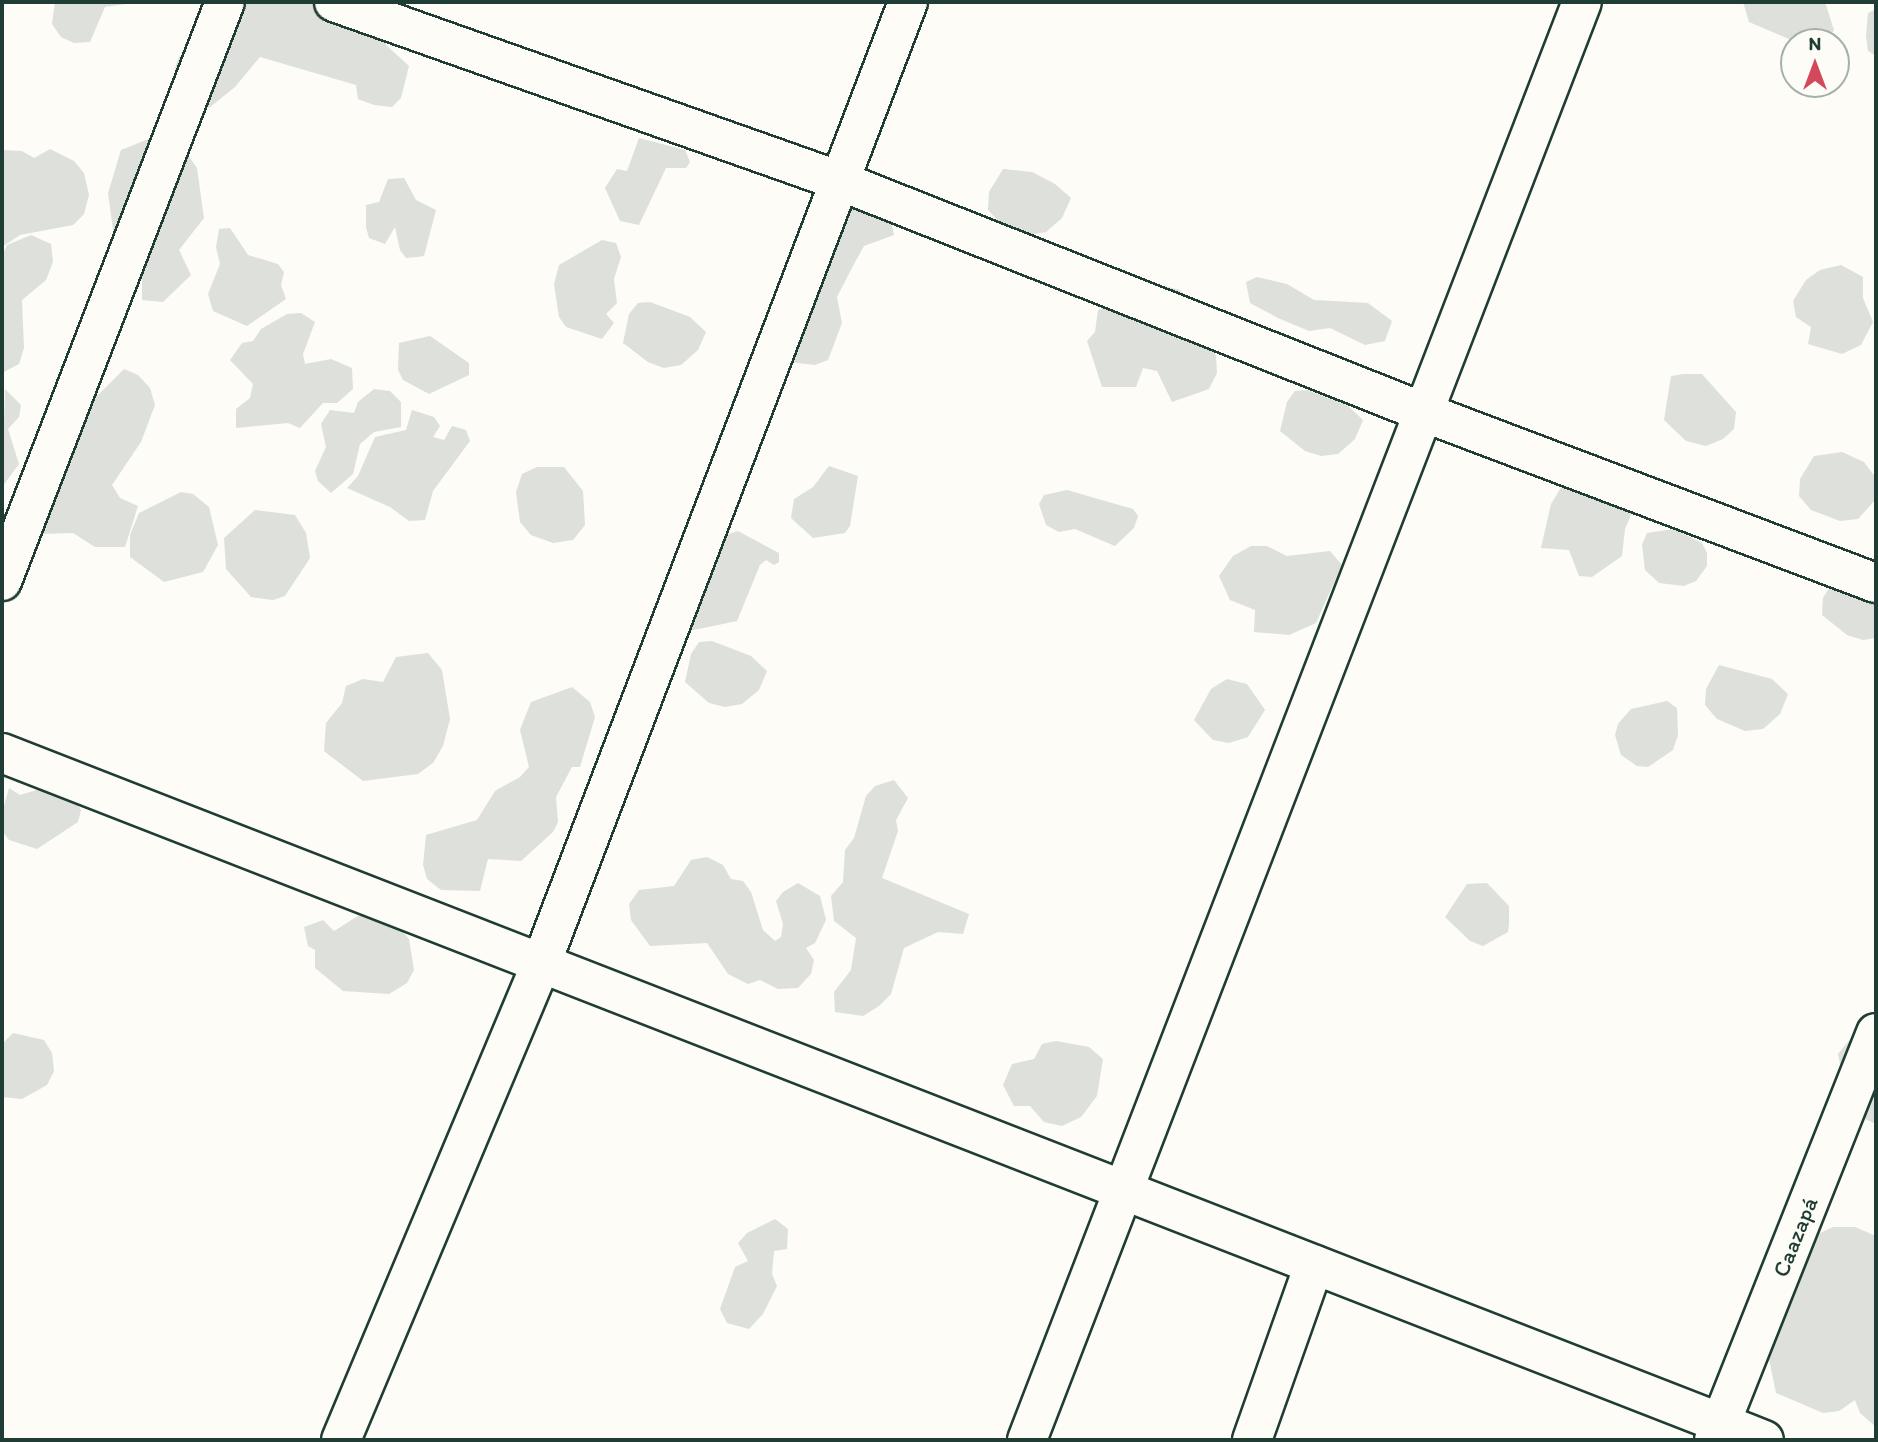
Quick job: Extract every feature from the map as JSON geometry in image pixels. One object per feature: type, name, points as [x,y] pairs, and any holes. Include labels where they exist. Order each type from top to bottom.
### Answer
[{"type":"street","points":[[2,582],[225,2]]},
{"type":"street","points":[[334,2],[840,181],[1423,412],[1876,583]]},
{"type":"street","points":[[341,1440],[541,964],[908,2]]},
{"type":"street","points":[[1027,1440],[1121,1189],[1582,2]]},
{"type":"street","points":[[2,753],[1314,1265],[1718,1432],[1763,1440]]},
{"type":"street","name":"Caazapá","points":[[1718,1432],[1876,1033]]},
{"type":"street","points":[[1252,1440],[1314,1265]]},
{"type":"shaded area","points":[[55,2],[139,2],[105,7],[90,42],[74,43],[61,37],[52,24]]},
{"type":"shaded area","points":[[209,2],[377,2],[388,34],[386,45],[409,66],[401,98],[392,107],[374,105],[358,99],[356,85],[260,57],[235,87],[209,108],[179,87],[175,68],[179,57],[190,50]]},
{"type":"shaded area","points":[[1743,2],[1825,2],[1833,28],[1780,28],[1780,35],[1749,22]]},
{"type":"shaded area","points":[[1876,9],[1876,56],[1868,51],[1866,36],[1868,13]]},
{"type":"shaded area","points":[[156,136],[185,151],[197,168],[204,218],[179,250],[191,275],[163,302],[142,300],[142,264],[114,237],[108,193],[121,150]]},
{"type":"shaded area","points":[[639,138],[685,150],[690,162],[686,168],[666,168],[639,225],[620,221],[605,188],[617,169],[627,171]]},
{"type":"shaded area","points":[[50,149],[74,161],[84,173],[89,195],[84,214],[73,225],[20,235],[2,247],[2,150],[22,151],[34,158]]},
{"type":"shaded area","points":[[1003,169],[1032,172],[1055,184],[1071,198],[1062,218],[1046,232],[1029,235],[1000,223],[988,210],[989,192]]},
{"type":"shaded area","points":[[404,178],[416,200],[436,210],[424,256],[406,258],[400,250],[395,227],[385,244],[369,238],[366,227],[366,205],[379,202],[388,179]]},
{"type":"shaded area","points":[[850,203],[890,218],[894,235],[864,246],[854,264],[837,297],[842,323],[828,360],[815,365],[789,362]]},
{"type":"shaded area","points":[[230,228],[248,255],[278,264],[284,272],[281,285],[286,299],[247,326],[213,311],[208,294],[220,264],[216,247],[219,229]]},
{"type":"shaded area","points":[[31,235],[51,244],[53,262],[46,280],[22,300],[24,348],[19,364],[2,373],[2,256],[7,245]]},
{"type":"shaded area","points":[[602,240],[616,243],[621,257],[614,279],[617,303],[606,314],[614,323],[602,339],[566,327],[559,317],[554,284],[559,265]]},
{"type":"shaded area","points":[[1841,265],[1863,277],[1863,298],[1873,322],[1861,345],[1842,354],[1808,344],[1811,327],[1796,317],[1793,301],[1806,280],[1820,270]]},
{"type":"shaded area","points":[[1257,277],[1287,284],[1314,300],[1368,303],[1392,321],[1385,341],[1365,345],[1330,328],[1309,331],[1278,318],[1250,303],[1246,282]]},
{"type":"shaded area","points":[[1164,286],[1180,290],[1196,309],[1216,356],[1217,373],[1209,389],[1172,402],[1157,371],[1143,368],[1136,387],[1102,387],[1087,341],[1095,332],[1098,310]]},
{"type":"shaded area","points":[[650,302],[690,317],[706,332],[698,350],[681,365],[664,368],[648,362],[623,343],[629,314],[638,303]]},
{"type":"shaded area","points":[[301,313],[315,322],[303,354],[305,364],[331,359],[352,368],[353,389],[337,403],[323,403],[300,428],[288,423],[236,428],[236,409],[250,398],[253,384],[230,360],[242,343],[253,341],[261,329],[287,314]]},
{"type":"shaded area","points":[[430,336],[469,363],[469,375],[429,394],[403,380],[398,370],[399,343]]},
{"type":"shaded area","points":[[124,369],[138,375],[150,388],[155,405],[141,442],[112,485],[120,498],[138,506],[125,547],[95,547],[73,533],[41,534],[23,511],[52,481],[63,479],[83,401],[95,398]]},
{"type":"shaded area","points":[[1702,374],[1736,412],[1734,429],[1723,439],[1706,446],[1686,441],[1664,420],[1671,376]]},
{"type":"shaded area","points":[[5,389],[21,405],[19,417],[8,429],[19,464],[2,487]]},
{"type":"shaded area","points":[[374,389],[390,391],[401,402],[401,427],[374,432],[360,444],[353,474],[331,493],[318,481],[315,471],[326,447],[321,424],[330,410],[354,413],[358,402]]},
{"type":"shaded area","points":[[1307,390],[1347,405],[1363,420],[1355,439],[1338,454],[1321,456],[1305,451],[1280,431],[1287,402],[1295,391]]},
{"type":"shaded area","points":[[412,410],[434,417],[440,426],[433,437],[444,440],[452,426],[466,430],[470,441],[433,491],[425,520],[409,521],[390,507],[347,488],[358,476],[375,437],[406,430]]},
{"type":"shaded area","points":[[1842,452],[1864,462],[1876,478],[1876,499],[1858,519],[1840,521],[1811,510],[1799,496],[1800,479],[1814,456]]},
{"type":"shaded area","points":[[829,466],[858,476],[850,526],[845,533],[813,538],[791,518],[794,499],[813,487]]},
{"type":"shaded area","points":[[537,467],[564,467],[583,491],[585,525],[573,540],[553,543],[531,535],[520,522],[516,492],[522,474]]},
{"type":"shaded area","points":[[1565,481],[1633,510],[1625,529],[1622,556],[1592,577],[1579,576],[1569,550],[1541,548],[1551,504]]},
{"type":"shaded area","points":[[1067,490],[1133,509],[1138,516],[1134,528],[1115,546],[1075,529],[1059,532],[1046,525],[1039,504],[1044,495]]},
{"type":"shaded area","points":[[181,492],[193,494],[209,507],[218,545],[203,572],[164,582],[130,557],[130,535],[139,513]]},
{"type":"shaded area","points":[[255,510],[295,515],[306,533],[310,558],[285,596],[273,600],[251,597],[226,569],[224,538]]},
{"type":"shaded area","points":[[1674,529],[1702,543],[1707,553],[1707,566],[1696,581],[1684,586],[1659,583],[1645,570],[1642,545],[1647,533]]},
{"type":"shaded area","points":[[738,531],[779,553],[779,562],[774,565],[766,560],[760,565],[737,621],[689,631],[681,618],[713,554],[729,534]]},
{"type":"shaded area","points":[[1251,546],[1267,546],[1287,556],[1330,551],[1342,565],[1316,623],[1289,635],[1254,632],[1255,610],[1230,600],[1219,576],[1233,556]]},
{"type":"shaded area","points":[[1837,575],[1876,583],[1876,638],[1863,640],[1847,635],[1822,615],[1823,598]]},
{"type":"shaded area","points":[[712,641],[751,656],[767,671],[759,690],[742,704],[725,707],[709,703],[685,682],[691,654],[699,642]]},
{"type":"shaded area","points":[[428,653],[442,670],[450,719],[443,746],[433,763],[418,774],[363,781],[324,751],[326,723],[342,703],[346,686],[363,679],[383,682],[396,657]]},
{"type":"shaded area","points":[[1719,665],[1772,679],[1788,694],[1780,714],[1763,729],[1745,731],[1717,719],[1705,705],[1706,689]]},
{"type":"shaded area","points":[[1227,679],[1247,684],[1265,710],[1248,737],[1229,743],[1213,740],[1194,720],[1211,689]]},
{"type":"shaded area","points":[[572,687],[590,702],[595,717],[580,767],[572,767],[556,797],[558,822],[553,832],[521,861],[488,859],[480,891],[441,890],[427,879],[423,865],[426,835],[477,820],[495,791],[520,777],[529,767],[520,730],[531,702]]},
{"type":"shaded area","points":[[1667,701],[1677,708],[1678,735],[1673,750],[1648,767],[1637,766],[1621,755],[1615,735],[1618,724],[1631,709]]},
{"type":"shaded area","points":[[894,780],[908,798],[896,820],[898,831],[882,878],[969,914],[963,934],[938,932],[904,948],[891,994],[879,1006],[863,1016],[835,1012],[834,992],[851,970],[856,938],[834,921],[831,896],[843,882],[845,850],[854,838],[866,796],[875,786]]},
{"type":"shaded area","points":[[47,787],[74,796],[81,810],[78,822],[37,849],[9,840],[2,831],[2,813],[9,788],[20,795]]},
{"type":"shaded area","points":[[707,857],[723,865],[731,879],[743,881],[751,892],[763,930],[775,941],[781,937],[783,924],[776,901],[783,892],[798,883],[820,896],[826,920],[815,943],[806,948],[814,960],[811,974],[798,988],[778,989],[760,980],[748,984],[728,974],[707,943],[650,946],[631,920],[629,904],[639,890],[674,886],[691,860]]},
{"type":"shaded area","points":[[1487,883],[1509,906],[1509,924],[1508,932],[1483,946],[1470,941],[1445,917],[1467,884]]},
{"type":"shaded area","points":[[358,916],[389,916],[409,939],[414,970],[407,983],[389,994],[343,991],[315,968],[315,950],[308,946],[304,927],[323,920],[334,931]]},
{"type":"shaded area","points":[[1866,1020],[1876,1021],[1876,1124],[1863,1118],[1847,1098],[1838,1054]]},
{"type":"shaded area","points":[[13,1033],[44,1040],[52,1053],[54,1071],[47,1085],[22,1099],[2,1097],[2,1044]]},
{"type":"shaded area","points":[[1056,1041],[1089,1047],[1103,1059],[1097,1096],[1081,1117],[1062,1126],[1044,1122],[1030,1106],[1014,1106],[1003,1085],[1012,1064],[1034,1059],[1042,1044]]},
{"type":"shaded area","points":[[775,1219],[788,1229],[787,1249],[774,1251],[772,1274],[777,1286],[763,1314],[749,1329],[727,1323],[720,1309],[735,1267],[748,1261],[738,1243],[747,1233]]},
{"type":"shaded area","points":[[1833,1227],[1855,1227],[1876,1236],[1876,1427],[1860,1413],[1855,1400],[1839,1411],[1823,1413],[1776,1393],[1759,1311],[1801,1242]]}]
